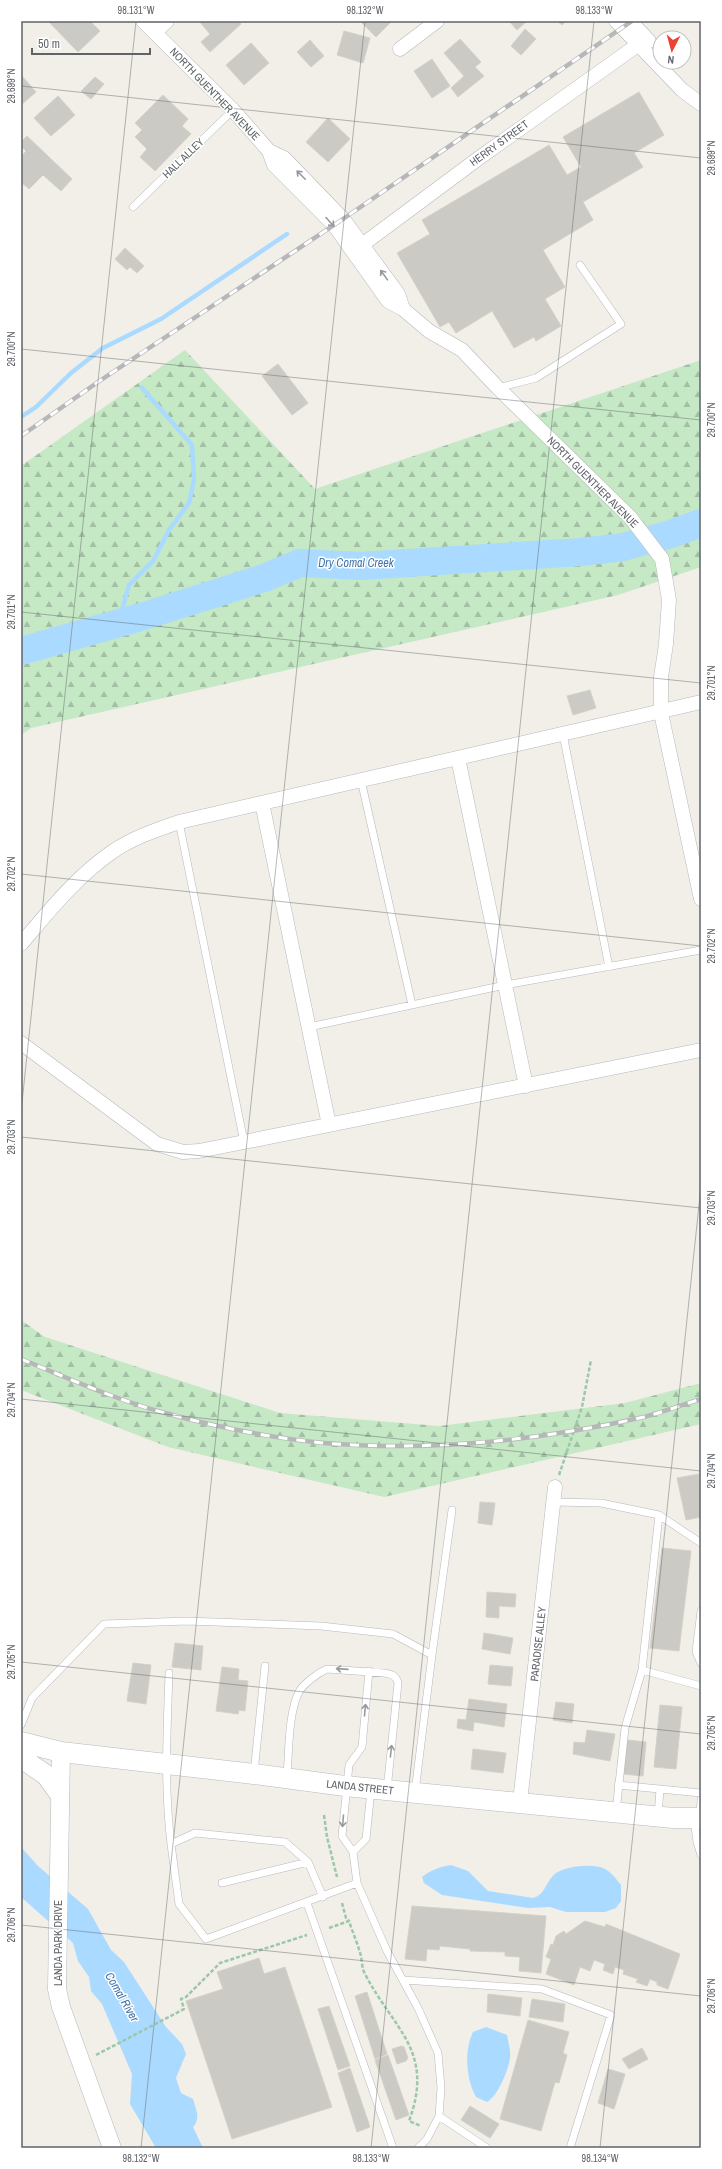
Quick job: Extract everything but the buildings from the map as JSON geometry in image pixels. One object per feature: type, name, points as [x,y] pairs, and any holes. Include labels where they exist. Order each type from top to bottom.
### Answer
[{"type":"main road","name":"LANDA STREET","points":[[21,1742],[61,1752],[345,1786],[658,1816],[699,1814]]},
{"type":"main road","points":[[21,1758],[46,1774],[59,1793]]},
{"type":"street","name":"NORTH GUENTHER AVENUE","points":[[143,21],[233,110],[269,151],[274,165],[334,225],[388,301],[403,308],[429,331],[462,350],[498,388],[630,517],[662,559],[669,600],[668,622],[661,677],[661,713],[701,899]]},
{"type":"street","points":[[155,32],[167,21]]},
{"type":"street","points":[[400,49],[437,21]]},
{"type":"street","points":[[616,21],[682,90],[698,101]]},
{"type":"street","points":[[630,21],[652,44]]},
{"type":"street","name":"HERRY STREET","points":[[362,245],[485,154],[639,44]]},
{"type":"street","points":[[676,70],[690,85],[698,101]]},
{"type":"street","name":"NORTH GUENTHER AVENUE","points":[[269,151],[284,158],[343,219],[398,294],[403,308]]},
{"type":"street","points":[[21,944],[78,879],[113,852],[149,832],[179,822],[661,713],[701,702]]},
{"type":"street","points":[[458,758],[526,1086]]},
{"type":"street","points":[[262,803],[329,1125]]},
{"type":"street","points":[[21,1043],[157,1144],[183,1152],[199,1151],[701,1050]]},
{"type":"street","name":"PARADISE ALLEY","points":[[520,1802],[555,1487]]},
{"type":"street","name":"LANDA PARK DRIVE","points":[[61,1752],[56,1972],[61,2007],[112,2148]]},
{"type":"lane","name":"HALL ALLEY","points":[[133,206],[233,110]]},
{"type":"lane","points":[[498,388],[536,378],[621,324],[580,265]]},
{"type":"lane","points":[[563,734],[609,967]]},
{"type":"lane","points":[[361,780],[412,1005]]},
{"type":"lane","points":[[179,822],[244,1142]]},
{"type":"lane","points":[[309,1027],[505,985],[701,950]]},
{"type":"lane","points":[[553,1502],[601,1503],[659,1515],[701,1543]]},
{"type":"lane","points":[[414,1792],[452,1510]]},
{"type":"lane","points":[[616,1812],[625,1728],[642,1670],[659,1515]]},
{"type":"lane","points":[[701,1611],[696,1652],[701,1663]]},
{"type":"lane","points":[[21,1725],[32,1698],[104,1624],[187,1621],[321,1626],[393,1634],[432,1655]]},
{"type":"lane","points":[[254,1774],[265,1666]]},
{"type":"lane","points":[[287,1778],[292,1718],[296,1700],[301,1689],[327,1669],[369,1671],[392,1675],[397,1678],[398,1682],[379,1789],[366,1839],[353,1852]]},
{"type":"lane","points":[[642,1670],[701,1686]]},
{"type":"lane","points":[[369,1671],[362,1747],[349,1765],[345,1786],[342,1836],[353,1852],[356,1883],[387,1951],[418,2008],[438,2053],[441,2088],[439,2116],[427,2139],[418,2148]]},
{"type":"lane","points":[[169,1673],[166,1806],[180,1904],[206,1939],[356,1883]]},
{"type":"lane","points":[[618,1785],[701,1793]]},
{"type":"lane","points":[[658,1816],[660,1789]]},
{"type":"lane","points":[[699,1814],[697,1842],[701,1855]]},
{"type":"lane","points":[[172,1844],[195,1833],[285,1842],[308,1862],[323,1896]]},
{"type":"lane","points":[[222,1883],[308,1862]]},
{"type":"lane","points":[[307,1902],[393,2148]]},
{"type":"lane","points":[[402,1980],[542,1989],[611,2015],[570,2148]]},
{"type":"lane","points":[[439,2116],[487,2148]]},
{"type":"path","points":[[555,1487],[582,1407],[591,1360]]},
{"type":"path","points":[[324,1815],[327,1837],[337,1877]]},
{"type":"path","points":[[342,1903],[346,1918],[349,1921],[364,1973],[409,2042],[416,2061],[417,2087],[414,2106],[409,2121],[421,2126]]},
{"type":"path","points":[[329,1928],[349,1921]]},
{"type":"path","points":[[102,2052],[184,2009],[181,1999],[186,1997],[220,1964],[308,1934]]},
{"type":"green space","points":[[185,350],[315,489],[701,360],[701,567],[618,595],[31,728],[21,735],[21,466]]},
{"type":"green space","points":[[21,1320],[45,1337],[280,1413],[439,1426],[625,1403],[701,1383],[701,1424],[384,1497],[168,1447],[21,1390]]},
{"type":"water","name":"Comal River","points":[[21,1847],[38,1866],[88,1909],[111,1950],[124,1962],[166,2027],[182,2044],[186,2054],[176,2078],[181,2093],[193,2099],[197,2120],[193,2127],[203,2148],[156,2148],[130,2104],[132,2074],[102,2004],[91,1991],[89,1977],[78,1961],[73,1943],[21,1897]]},
{"type":"water","points":[[451,1865],[468,1871],[488,1891],[533,1898],[541,1894],[550,1879],[556,1873],[580,1866],[600,1867],[610,1872],[621,1885],[621,1901],[616,1908],[605,1912],[566,1912],[550,1907],[528,1908],[442,1895],[424,1883],[422,1877],[425,1875],[435,1869]]},
{"type":"water","points":[[486,2027],[507,2035],[510,2049],[508,2068],[502,2082],[495,2094],[487,2102],[476,2097],[470,2082],[467,2065],[468,2048],[473,2032]]},
{"type":"waterway","points":[[21,417],[36,407],[71,373],[103,348],[161,319],[287,234]]},
{"type":"waterway","points":[[118,624],[129,585],[153,561],[169,530],[189,503],[194,480],[192,445],[142,388]]},
{"type":"waterway","name":"Dry Comal Creek","points":[[21,651],[144,616],[264,578],[300,563],[361,566],[581,552],[623,547],[671,534],[701,523]]},
{"type":"railway","points":[[21,436],[98,382],[343,219],[632,21]]},
{"type":"railway","points":[[21,1359],[74,1381],[147,1408],[244,1431],[324,1443],[404,1446],[444,1445],[525,1438],[644,1417],[701,1399]]}]
